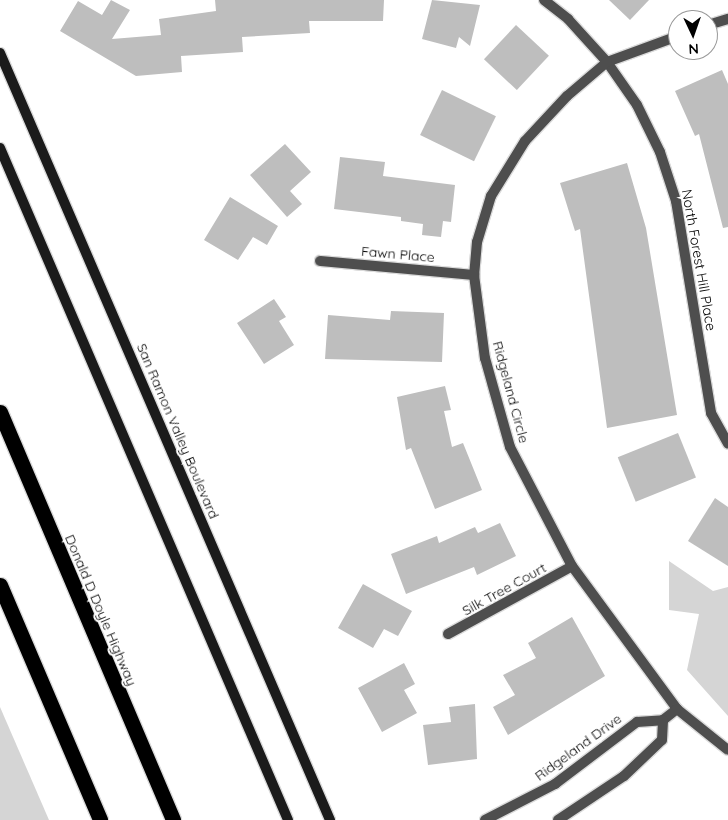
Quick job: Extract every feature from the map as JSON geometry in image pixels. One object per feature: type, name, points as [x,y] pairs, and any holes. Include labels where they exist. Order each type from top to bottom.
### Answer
[{"type":"highway","name":"Donald D Doyle Highway","points":[[0,412],[173,820]]},
{"type":"highway","points":[[0,585],[100,820]]},
{"type":"main road","name":"San Ramon Valley Boulevard","points":[[0,53],[330,820]]},
{"type":"main road","points":[[0,148],[288,820]]},
{"type":"street","name":"North Forest Hill Place","points":[[544,0],[568,18],[607,62],[637,105],[676,201],[711,413],[728,444]]},
{"type":"street","name":"Ridgeland Circle","points":[[668,40],[607,62],[566,96],[525,142],[491,196],[477,242],[474,275],[485,358],[510,447],[572,566],[677,709],[728,750]]},
{"type":"street","name":"Fawn Place","points":[[320,261],[474,275]]},
{"type":"street","name":"Silk Tree Court","points":[[448,634],[572,566]]},
{"type":"street","points":[[558,820],[624,776],[662,740],[663,720],[677,709]]},
{"type":"street","name":"Ridgeland Drive","points":[[485,820],[555,784],[636,722],[663,720]]},
{"type":"shaded area","points":[[669,561],[713,591],[728,587],[728,716],[687,670],[699,614],[669,610]]},
{"type":"shaded area","points":[[0,707],[49,820],[0,820]]},
{"type":"building","points":[[111,0],[130,10],[112,39],[161,35],[159,19],[216,11],[215,0],[384,0],[383,21],[309,21],[310,33],[242,37],[243,52],[181,56],[182,72],[136,76],[60,31],[78,1],[102,15]]},
{"type":"building","points":[[432,0],[480,5],[470,46],[459,37],[456,48],[422,39]]},
{"type":"building","points":[[609,0],[649,0],[630,20]]},
{"type":"building","points":[[516,25],[549,56],[517,90],[484,59]]},
{"type":"building","points":[[722,70],[728,84],[728,227],[723,228],[699,134],[695,136],[675,91]]},
{"type":"building","points":[[442,90],[496,116],[474,161],[420,135]]},
{"type":"building","points":[[285,144],[311,172],[290,191],[302,204],[287,217],[250,175]]},
{"type":"building","points":[[340,157],[385,162],[383,176],[455,185],[451,222],[443,221],[441,237],[422,235],[423,224],[401,221],[401,217],[334,209]]},
{"type":"building","points":[[627,163],[646,228],[677,415],[607,428],[580,229],[575,231],[560,183]]},
{"type":"building","points":[[230,197],[278,226],[267,245],[253,237],[238,260],[204,240]]},
{"type":"building","points":[[274,299],[286,317],[279,321],[294,345],[264,364],[237,323]]},
{"type":"building","points":[[391,311],[444,313],[442,362],[325,359],[328,315],[390,320]]},
{"type":"building","points":[[445,386],[451,410],[444,411],[452,447],[463,443],[482,490],[435,509],[411,448],[406,450],[397,397]]},
{"type":"building","points":[[678,433],[696,478],[636,502],[618,457]]},
{"type":"building","points":[[715,498],[728,507],[728,566],[688,541]]},
{"type":"building","points":[[500,523],[516,556],[477,575],[474,567],[406,594],[391,554],[437,536],[439,543],[475,527],[478,533]]},
{"type":"building","points":[[363,584],[412,611],[398,636],[384,629],[373,648],[338,628]]},
{"type":"building","points":[[572,617],[605,676],[508,735],[493,707],[515,695],[503,675],[536,658],[528,643]]},
{"type":"building","points":[[404,663],[415,684],[404,690],[417,713],[382,732],[358,688]]},
{"type":"building","points":[[475,704],[477,759],[428,765],[423,725],[451,722],[449,707]]}]
